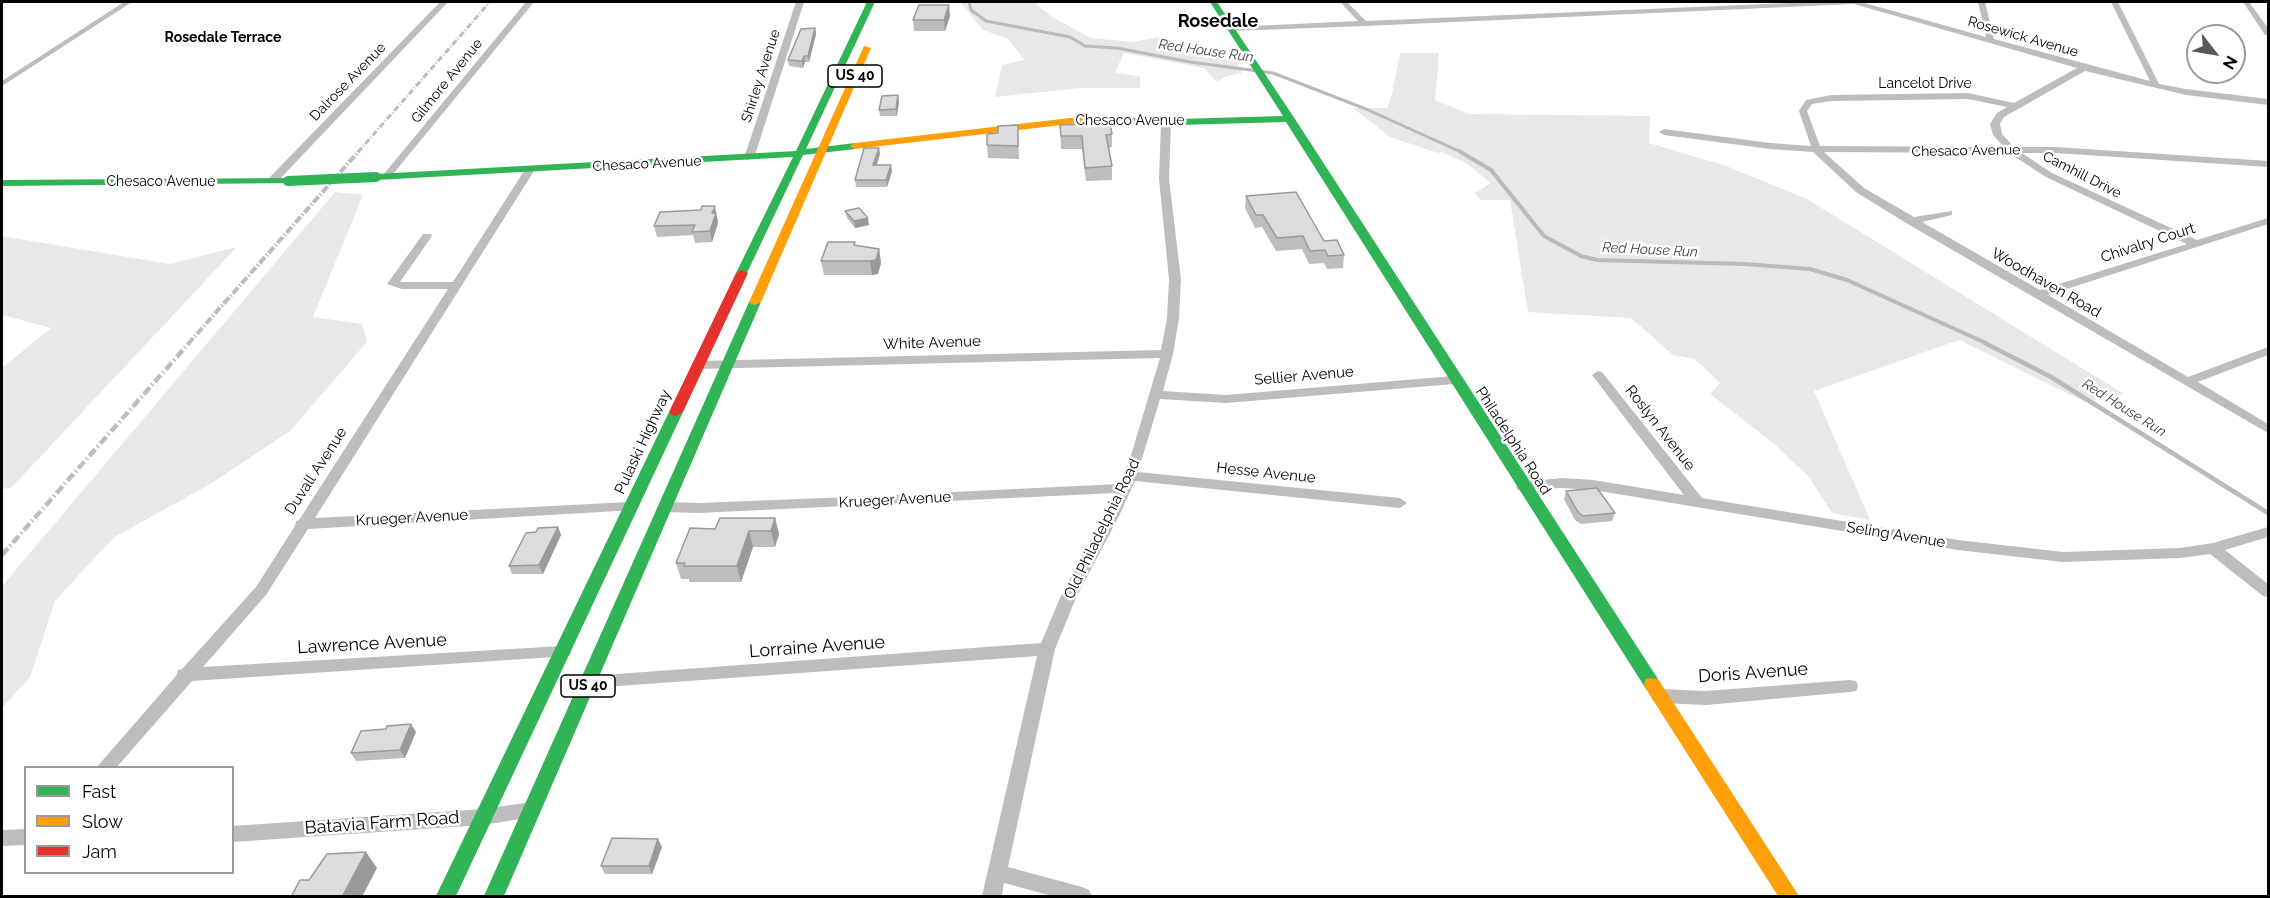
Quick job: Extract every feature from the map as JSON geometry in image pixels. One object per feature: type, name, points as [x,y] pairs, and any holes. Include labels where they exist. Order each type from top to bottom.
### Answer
[{"type":"main road","name":"Pulaski Highway","points":[[446,897],[871,2]]},
{"type":"main road","name":"Philadelphia Road","points":[[1214,2],[1454,380],[1789,897]]},
{"type":"main road","name":"US 40","points":[[494,897],[872,38]]},
{"type":"main road","name":"Chesaco Avenue","points":[[2,183],[272,182],[529,171],[800,154],[1079,120],[1166,122],[1290,119]]},
{"type":"street","points":[[2,84],[128,2]]},
{"type":"street","name":"Dalrose Avenue","points":[[272,182],[444,2]]},
{"type":"street","name":"Gilmore Avenue","points":[[381,177],[530,2]]},
{"type":"street","name":"Shirley Avenue","points":[[748,158],[800,2]]},
{"type":"street","points":[[1343,2],[1365,24]]},
{"type":"street","name":"Rosewick Avenue","points":[[1232,29],[1854,2],[2084,68],[2156,86],[2268,102]]},
{"type":"street","points":[[1982,2],[1990,39],[1987,40]]},
{"type":"street","points":[[2115,2],[2156,86]]},
{"type":"street","points":[[2246,2],[2268,33]]},
{"type":"street","points":[[2014,106],[2084,68]]},
{"type":"street","name":"Lancelot Drive","points":[[1817,150],[1803,111],[1806,104],[1815,100],[1968,96],[2014,106]]},
{"type":"street","name":"Camhill Drive","points":[[2014,106],[2000,115],[1995,124],[1998,135],[2011,150],[2061,182],[2196,244]]},
{"type":"street","name":"Old Philadelphia Road","points":[[992,897],[1047,650],[1068,598],[1127,482],[1144,440],[1167,354],[1175,279],[1164,179],[1166,122]]},
{"type":"street","name":"Chesaco Avenue","points":[[1664,132],[1817,150],[1870,152],[2011,150],[2148,155],[2268,164]]},
{"type":"street","name":"Woodhaven Road","points":[[1817,150],[1848,182],[1910,221],[2268,429]]},
{"type":"street","name":"Duvall Avenue","points":[[107,766],[184,675],[261,591],[301,524],[529,171]]},
{"type":"street","points":[[1910,221],[1948,213]]},
{"type":"street","name":"Chivalry Court","points":[[2037,295],[2268,221]]},
{"type":"street","points":[[427,236],[393,284],[402,286],[455,285]]},
{"type":"street","points":[[2187,382],[2268,351]]},
{"type":"street","name":"White Avenue","points":[[698,365],[1167,354]]},
{"type":"street","name":"Roslyn Avenue","points":[[1598,375],[1696,502]]},
{"type":"street","name":"Sellier Avenue","points":[[1157,395],[1226,399],[1454,380]]},
{"type":"street","name":"Krueger Avenue","points":[[666,507],[699,508],[850,502],[1127,482]]},
{"type":"street","name":"Hesse Avenue","points":[[1127,482],[1400,503]]},
{"type":"street","name":"Seling Avenue","points":[[1523,487],[1576,483],[2040,555],[2143,556],[2213,548],[2268,532]]},
{"type":"street","name":"Krueger Avenue","points":[[301,524],[630,507]]},
{"type":"street","points":[[2213,548],[2268,592]]},
{"type":"street","name":"Lorraine Avenue","points":[[590,682],[1047,650]]},
{"type":"street","name":"Lawrence Avenue","points":[[184,675],[562,652]]},
{"type":"street","name":"Doris Avenue","points":[[1659,696],[1706,698],[1850,686]]},
{"type":"street","name":"Batavia Farm Road","points":[[234,834],[483,817],[532,810]]},
{"type":"street","points":[[2,838],[24,837]]},
{"type":"street","points":[[998,873],[1082,897]]},
{"type":"shaded area","points":[[960,2],[1034,2],[1052,17],[1091,38],[1131,42],[1161,37],[1187,49],[1234,57],[1242,73],[1227,76],[1217,82],[1204,68],[1124,53],[1115,72],[1140,77],[1140,88],[1081,88],[995,97],[1002,65],[1025,60],[1008,39],[983,30]]},
{"type":"shaded area","points":[[1400,53],[1439,53],[1435,100],[1469,114],[1650,116],[1649,143],[1726,166],[1807,199],[2124,394],[2085,402],[1959,340],[1814,391],[1870,520],[1832,513],[1809,477],[1773,443],[1710,394],[1720,383],[1695,359],[1673,355],[1631,318],[1528,312],[1510,200],[1480,200],[1475,193],[1491,183],[1466,163],[1442,152],[1438,153],[1390,137],[1353,108],[1387,108]]},
{"type":"shaded area","points":[[335,192],[363,195],[313,317],[362,324],[367,342],[290,431],[212,483],[113,538],[55,601],[30,677],[2,708],[2,586]]},
{"type":"shaded area","points":[[2,236],[170,264],[237,247],[11,488],[2,489],[2,368],[51,328],[2,315]]},
{"type":"building","points":[[919,5],[949,5],[944,20],[913,20]]},
{"type":"building","points":[[815,28],[808,56],[804,56],[802,61],[788,60],[801,29]]},
{"type":"building","points":[[898,95],[896,109],[879,110],[882,96]]},
{"type":"building","points":[[1110,123],[1112,134],[1106,135],[1112,166],[1085,168],[1082,136],[1061,136],[1060,125]]},
{"type":"building","points":[[1018,125],[1018,146],[987,145],[987,134],[998,133],[998,126]]},
{"type":"building","points":[[864,148],[879,148],[873,165],[891,165],[886,180],[855,180]]},
{"type":"building","points":[[1296,192],[1324,241],[1337,240],[1344,255],[1328,256],[1325,250],[1310,251],[1303,236],[1277,238],[1263,215],[1256,215],[1246,196]]},
{"type":"building","points":[[702,206],[715,206],[712,213],[716,213],[710,231],[692,232],[695,225],[654,226],[660,212],[701,210]]},
{"type":"building","points":[[859,208],[868,218],[854,221],[845,211]]},
{"type":"building","points":[[828,242],[855,242],[854,245],[879,249],[876,260],[821,261]]},
{"type":"building","points":[[1597,488],[1615,513],[1583,516],[1578,512],[1566,491]]},
{"type":"building","points":[[720,518],[775,518],[771,531],[749,531],[737,566],[684,566],[685,563],[676,563],[690,528],[715,529]]},
{"type":"building","points":[[558,527],[539,565],[509,566],[526,533],[536,532],[538,528]]},
{"type":"building","points":[[411,724],[400,750],[351,753],[361,731]]},
{"type":"building","points":[[612,838],[658,839],[649,866],[601,866]]},
{"type":"building","points":[[366,852],[342,897],[291,897],[300,880],[309,880],[327,854]]},
{"type":"waterway","name":"Red House Run","points":[[969,2],[971,10],[986,21],[1070,37],[1085,46],[1117,48],[1190,62],[1273,73],[1366,109],[1460,151]]},
{"type":"waterway","name":"Red House Run","points":[[1460,151],[1491,170],[1544,236],[1581,256],[1597,260],[1745,264],[1810,269],[1847,280],[1988,344]]},
{"type":"waterway","name":"Red House Run","points":[[1985,343],[2051,377],[2268,513]]},
{"type":"railway","points":[[358,152],[490,2]]},
{"type":"railway","points":[[188,344],[359,151]]},
{"type":"railway","points":[[2,555],[189,343]]},
{"type":"traffic: fast","points":[[742,273],[871,2]]},
{"type":"traffic: fast","points":[[1214,2],[1652,684]]},
{"type":"traffic: fast","points":[[1102,120],[1178,122],[1290,119]]},
{"type":"traffic: fast","points":[[376,177],[775,156],[855,146]]},
{"type":"traffic: fast","points":[[288,181],[376,177]]},
{"type":"traffic: fast","points":[[2,183],[288,181]]},
{"type":"traffic: fast","points":[[494,896],[755,302]]},
{"type":"traffic: fast","points":[[446,896],[676,412]]},
{"type":"traffic: slow","points":[[755,302],[867,48]]},
{"type":"traffic: slow","points":[[855,146],[1079,120],[1102,120]]},
{"type":"traffic: slow","points":[[1652,684],[1789,896]]},
{"type":"traffic: jam","points":[[676,412],[742,273]]},
{"type":"district","name":"Rosedale","points":[[1218,22]]},
{"type":"district","name":"Rosedale Terrace","points":[[223,38]]}]
